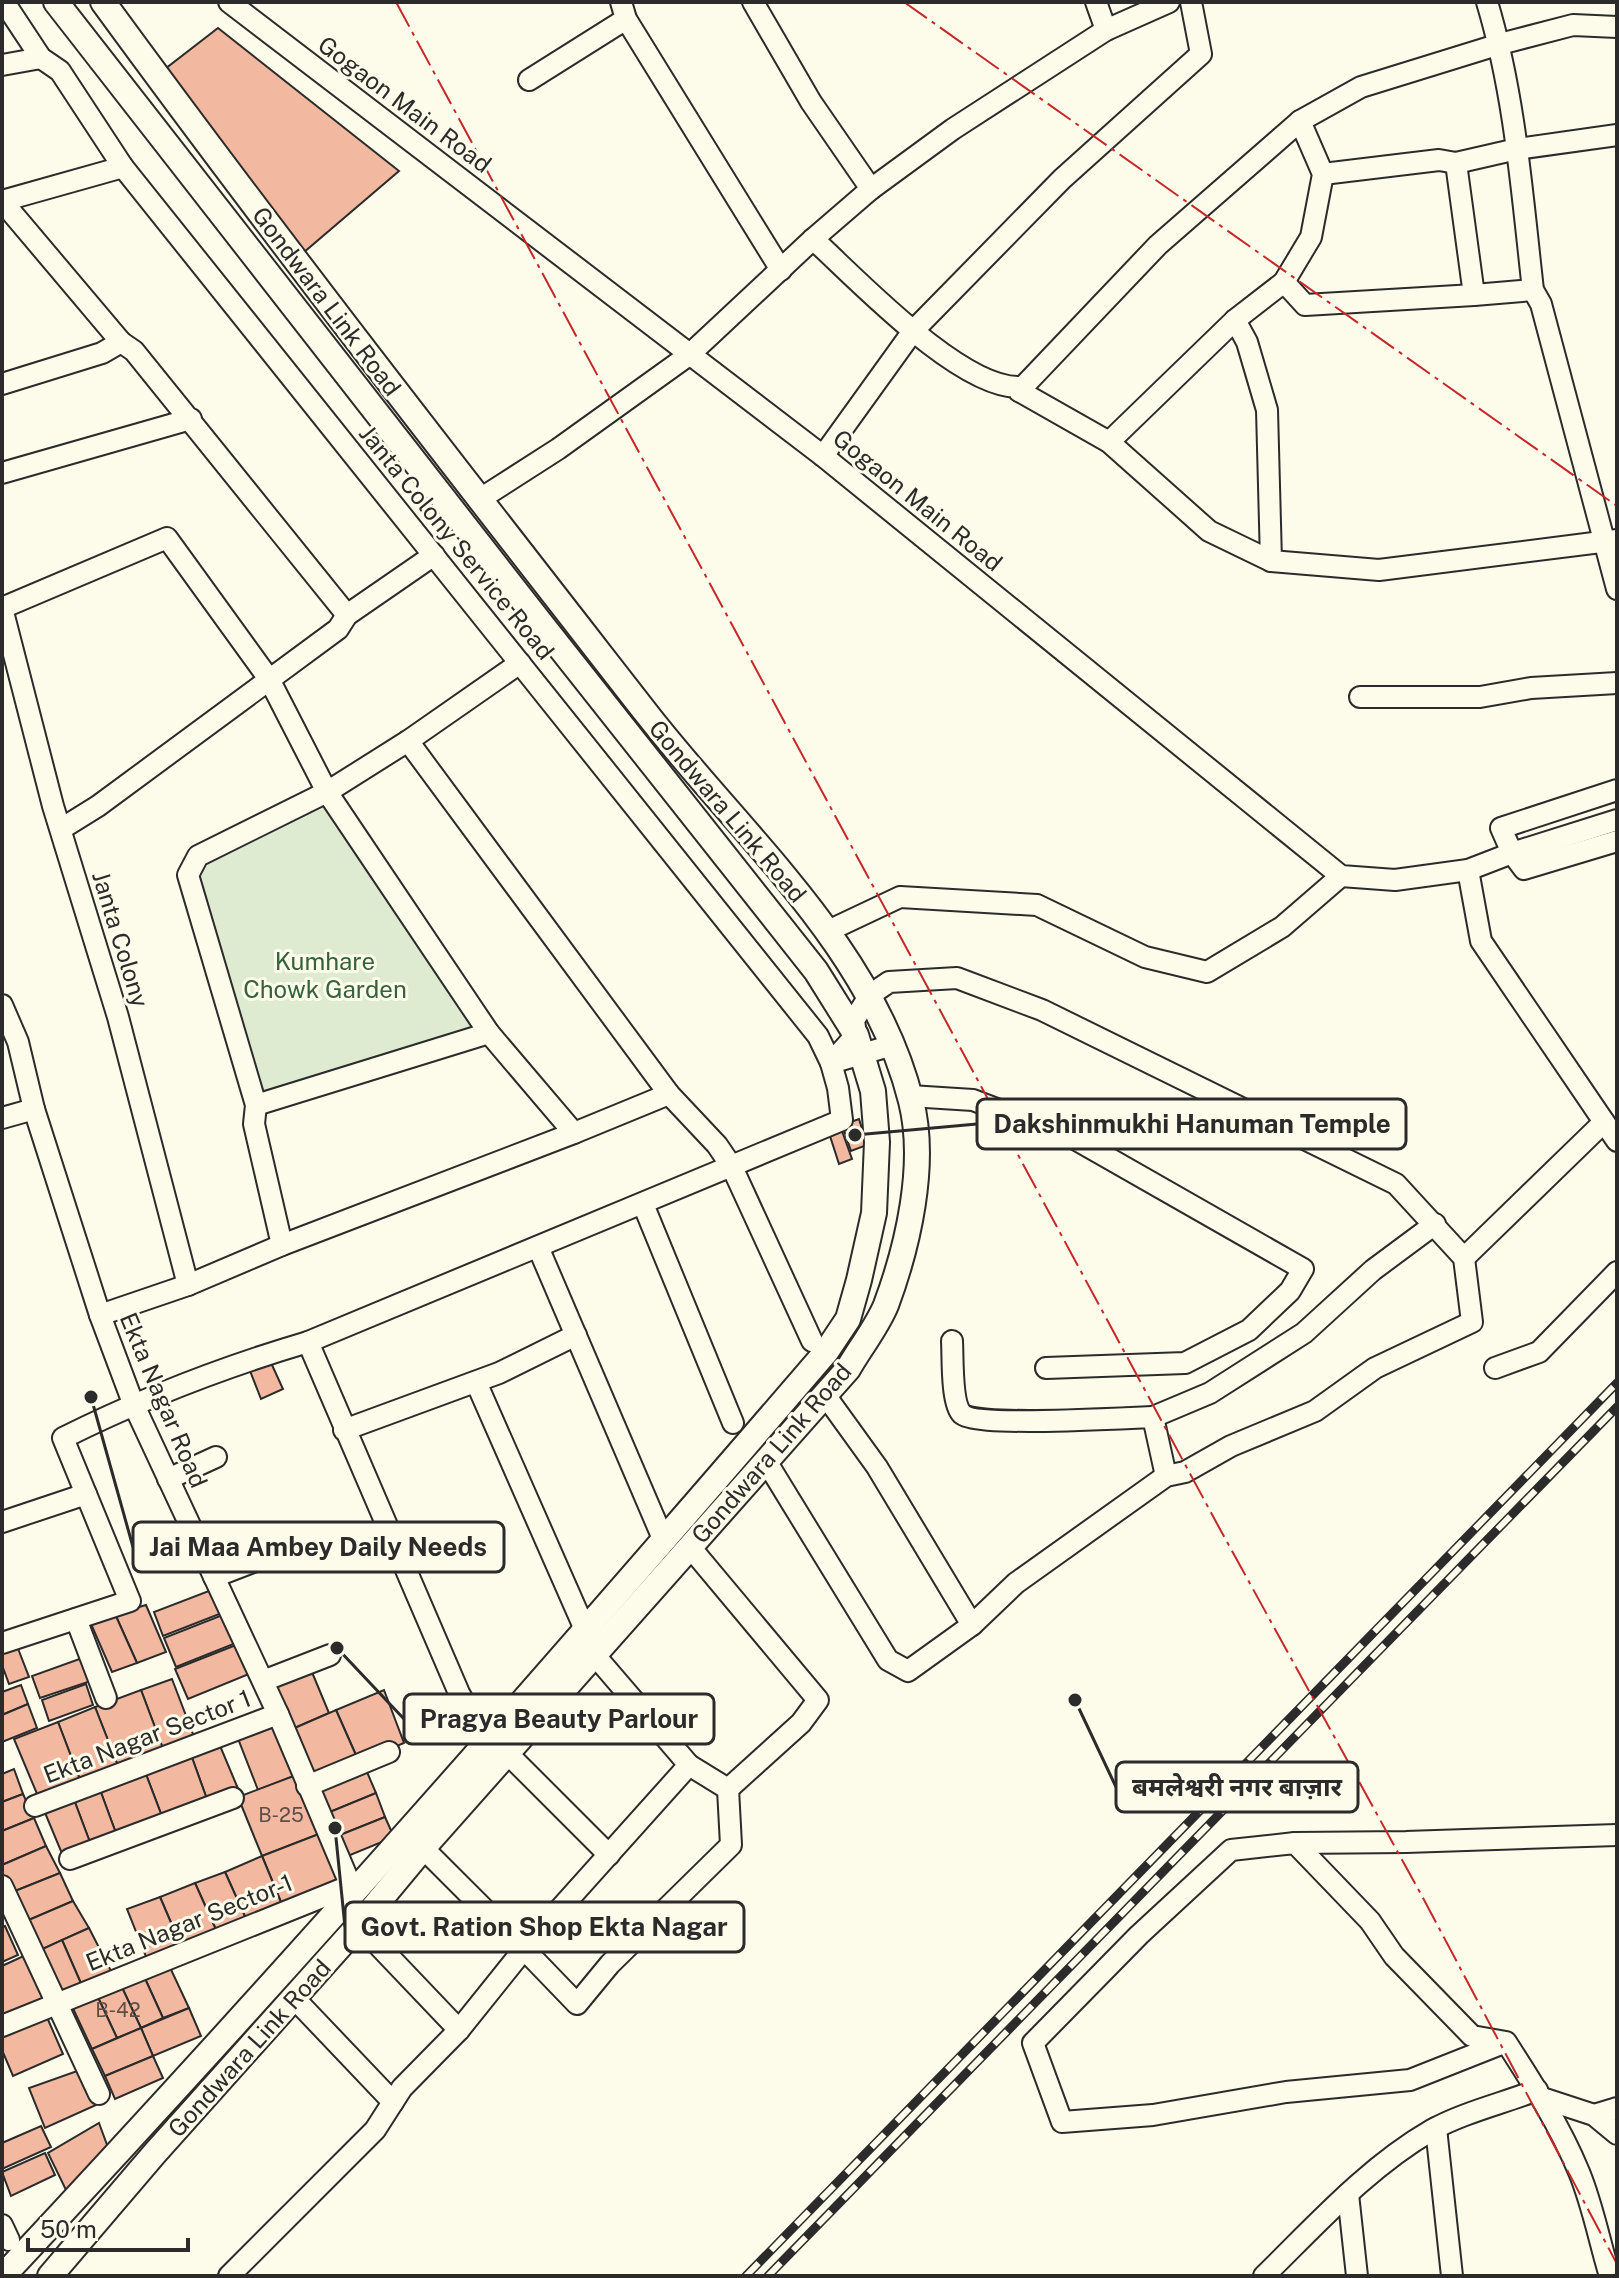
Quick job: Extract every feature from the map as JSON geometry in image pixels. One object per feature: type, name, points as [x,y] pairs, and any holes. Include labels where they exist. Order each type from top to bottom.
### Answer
[{"type":"street","name":"Janta Colony Service Road","points":[[4,2],[41,58],[60,71],[123,167],[818,1036],[831,1063],[842,1120],[732,1167]]},
{"type":"street","name":"Gondwara Link Road","points":[[50,2276],[155,2153],[359,1925],[423,1848],[584,1630],[826,1352],[848,1319],[859,1280],[874,1213],[877,1142],[873,1091],[860,1044],[816,971],[56,2]]},
{"type":"street","name":"Gondwara Link Road","points":[[103,2],[355,338],[669,743],[828,931],[870,995],[893,1045],[910,1096],[917,1171],[908,1229],[885,1307],[848,1369],[596,1652],[497,1748]]},
{"type":"street","points":[[753,2],[811,102],[871,189]]},
{"type":"street","points":[[1096,2],[1106,30]]},
{"type":"street","points":[[480,499],[558,449],[689,355],[871,189],[953,129],[1106,30],[1169,2]]},
{"type":"street","points":[[823,456],[913,331],[1062,179],[1201,54],[1191,2]]},
{"type":"street","points":[[1487,2],[1500,44],[1517,149],[1533,290],[1541,304],[1610,541],[1617,589]]},
{"type":"street","name":"Gogaon Main Road","points":[[237,4],[823,456],[1341,876]]},
{"type":"street","points":[[529,80],[623,10],[781,270]]},
{"type":"street","points":[[1019,391],[1158,245],[1300,121],[1361,87],[1500,44],[1573,25],[1617,27]]},
{"type":"street","points":[[2,65],[41,58]]},
{"type":"street","points":[[1109,442],[1235,320],[1284,282],[1311,237],[1323,174],[1300,121]]},
{"type":"street","points":[[1323,174],[1439,160],[1456,163],[1517,149],[1617,135]]},
{"type":"street","points":[[1456,163],[1474,295]]},
{"type":"street","points":[[123,167],[2,201],[121,342],[134,351],[191,419],[347,615]]},
{"type":"street","points":[[813,239],[913,331],[974,374],[1005,387],[1020,387],[1019,391],[1109,442],[1209,531],[1271,561],[1379,570],[1610,541]]},
{"type":"street","points":[[1284,282],[1305,305],[1533,290]]},
{"type":"street","points":[[1235,320],[1247,342],[1267,410],[1271,561]]},
{"type":"street","points":[[2,384],[102,353],[121,342]]},
{"type":"street","points":[[2,473],[191,419]]},
{"type":"street","points":[[2,608],[167,538],[269,679],[327,792],[489,1033],[574,1133]]},
{"type":"street","points":[[61,829],[98,806],[338,629],[347,615],[434,555]]},
{"type":"street","name":"Janta Colony","points":[[2,608],[61,829],[118,1017],[188,1285]]},
{"type":"street","points":[[282,1245],[254,1124],[256,1105],[188,875],[198,856],[327,792],[408,741],[520,663]]},
{"type":"street","points":[[1360,697],[1480,697],[1531,688],[1617,683]]},
{"type":"street","points":[[408,741],[669,1094],[717,1145],[732,1167],[812,1341]]},
{"type":"street","points":[[1617,790],[1501,828],[1512,853],[1524,869],[1617,841]]},
{"type":"street","points":[[828,931],[900,897],[1037,905],[1145,957],[1207,972],[1282,927],[1341,876],[1395,880],[1468,870],[1617,820]]},
{"type":"street","points":[[1468,870],[1481,941],[1617,1141]]},
{"type":"street","points":[[766,1461],[888,1660],[908,1671],[972,1625],[1016,1583],[1166,1476],[1185,1472],[1231,1446],[1315,1411],[1375,1368],[1472,1322],[1464,1258],[1396,1184],[1042,1010],[957,978],[889,982],[870,995],[854,1020],[860,1044]]},
{"type":"street","name":"Ekta Nagar Road","points":[[2,1005],[18,1042],[34,1109],[100,1315],[133,1403],[278,1714],[348,1890]]},
{"type":"street","points":[[256,1105],[489,1033]]},
{"type":"street","points":[[831,1063],[860,1044],[893,1045]]},
{"type":"street","points":[[100,1315],[188,1285],[282,1245],[669,1094]]},
{"type":"street","points":[[910,1096],[973,1100],[1075,1139],[1303,1269],[1290,1291],[1249,1330],[1185,1363],[1046,1368]]},
{"type":"street","points":[[2,1118],[34,1109]]},
{"type":"street","points":[[1464,1258],[1604,1122]]},
{"type":"street","points":[[2,1643],[130,1601],[63,1438],[133,1403],[232,1365],[308,1342],[732,1167]]},
{"type":"street","points":[[643,1204],[733,1423]]},
{"type":"street","points":[[952,1341],[954,1395],[964,1416],[995,1420],[1153,1417],[1210,1393],[1304,1333],[1373,1270],[1435,1224]]},
{"type":"street","points":[[538,1247],[664,1541]]},
{"type":"street","points":[[1495,1368],[1539,1352],[1617,1272]]},
{"type":"street","points":[[344,1430],[476,1382],[576,1335]]},
{"type":"street","points":[[308,1342],[459,1693],[497,1748],[609,1855]]},
{"type":"street","points":[[476,1382],[598,1659],[689,1765],[728,1789]]},
{"type":"street","points":[[825,1395],[877,1467],[972,1625]]},
{"type":"street","points":[[1153,1417],[1166,1476]]},
{"type":"street","points":[[168,1479],[216,1457]]},
{"type":"street","points":[[2,1522],[86,1494]]},
{"type":"street","points":[[690,1547],[818,1700],[801,1723],[728,1789]]},
{"type":"street","points":[[214,1577],[266,1557]]},
{"type":"street","points":[[76,1619],[106,1698]]},
{"type":"street","points":[[263,1681],[330,1655]]},
{"type":"street","name":"Ekta Nagar Sector 1","points":[[35,1806],[278,1714]]},
{"type":"street","points":[[3,2276],[151,2118],[348,1890],[497,1748]]},
{"type":"street","points":[[307,1786],[389,1752]]},
{"type":"street","points":[[229,2276],[375,2130],[402,2088],[459,2030],[524,1949],[689,1765]]},
{"type":"street","points":[[423,1848],[577,2004],[610,1964],[731,1845],[728,1789]]},
{"type":"street","points":[[70,1859],[233,1798]]},
{"type":"street","points":[[1506,2042],[1410,2080],[1286,2092],[1153,2115],[1062,2122],[1033,2043],[1139,1935],[1231,1850],[1295,1843],[1617,1835]]},
{"type":"street","points":[[1295,1843],[1370,1921],[1394,1956],[1472,2036],[1506,2042],[1539,2094],[1580,2174],[1609,2273],[1617,2275]]},
{"type":"street","points":[[2,1886],[99,2094]]},
{"type":"street","name":"Ekta Nagar Sector-1","points":[[2,2026],[56,2002],[348,1890]]},
{"type":"street","points":[[359,1925],[459,2030]]},
{"type":"street","points":[[294,1998],[393,2102]]},
{"type":"street","points":[[1264,2276],[1348,2194],[1399,2151],[1436,2128],[1539,2094],[1594,2115],[1617,2134]]},
{"type":"street","points":[[1594,2115],[1617,2108]]},
{"type":"street","points":[[1436,2128],[1452,2276]]},
{"type":"street","points":[[1348,2194],[1357,2276]]},
{"type":"green space","name":"Kumhare Chowk Garden","points":[[327,792],[489,1033],[256,1105],[188,875],[198,856]]},
{"type":"building","points":[[218,28],[399,171],[303,253],[165,69]]},
{"type":"building","points":[[859,1119],[867,1145],[851,1151],[842,1125]]},
{"type":"building","points":[[842,1131],[852,1159],[839,1164],[830,1136]]},
{"type":"building","points":[[267,1354],[283,1389],[261,1399],[247,1363]]},
{"type":"building","points":[[214,1589],[222,1613],[163,1636],[154,1612]]},
{"type":"building","points":[[146,1605],[166,1652],[137,1663],[115,1614]]},
{"type":"building","points":[[115,1614],[137,1663],[112,1672],[91,1624]]},
{"type":"building","points":[[225,1614],[236,1643],[176,1667],[164,1638]]},
{"type":"building","points":[[236,1645],[249,1674],[188,1699],[175,1669]]},
{"type":"building","points":[[17,1646],[29,1677],[9,1684],[2,1665],[2,1651]]},
{"type":"building","points":[[85,1657],[94,1680],[40,1698],[32,1676]]},
{"type":"building","points":[[309,1665],[329,1713],[290,1730],[269,1682]]},
{"type":"building","points":[[172,1679],[196,1742],[165,1754],[141,1690]]},
{"type":"building","points":[[86,1684],[93,1705],[49,1721],[42,1700]]},
{"type":"building","points":[[21,1685],[28,1704],[2,1715],[2,1692]]},
{"type":"building","points":[[141,1690],[165,1754],[120,1771],[95,1707]]},
{"type":"building","points":[[384,1690],[404,1743],[359,1762],[336,1710]]},
{"type":"building","points":[[28,1704],[37,1728],[2,1742],[2,1715]]},
{"type":"building","points":[[95,1707],[120,1771],[82,1785],[58,1722]]},
{"type":"building","points":[[336,1710],[359,1762],[312,1782],[290,1730]]},
{"type":"building","points":[[277,1720],[299,1774],[258,1790],[237,1736]]},
{"type":"building","points":[[58,1722],[82,1785],[40,1801],[14,1739]]},
{"type":"building","points":[[218,1741],[239,1791],[208,1802],[190,1752]]},
{"type":"building","points":[[190,1752],[208,1802],[163,1819],[144,1769]]},
{"type":"building","points":[[364,1765],[376,1793],[325,1814],[313,1786]]},
{"type":"building","points":[[14,1769],[23,1794],[2,1802],[2,1774]]},
{"type":"building","points":[[144,1769],[163,1819],[117,1836],[99,1787]]},
{"type":"building","points":[[299,1774],[324,1832],[262,1856],[238,1797]]},
{"type":"building","points":[[99,1787],[117,1836],[91,1845],[73,1797]]},
{"type":"building","points":[[376,1793],[385,1817],[335,1837],[325,1814]]},
{"type":"building","points":[[23,1794],[34,1818],[2,1831],[2,1802]]},
{"type":"building","points":[[73,1797],[91,1845],[63,1856],[43,1808]]},
{"type":"building","points":[[385,1817],[394,1837],[343,1858],[335,1837]]},
{"type":"building","points":[[34,1818],[46,1846],[2,1865],[2,1831]]},
{"type":"building","points":[[324,1832],[344,1882],[283,1907],[262,1856]]},
{"type":"building","points":[[46,1846],[60,1873],[10,1893],[2,1877],[2,1865]]},
{"type":"building","points":[[262,1856],[283,1907],[247,1921],[225,1872]]},
{"type":"building","points":[[225,1872],[247,1921],[217,1932],[195,1883]]},
{"type":"building","points":[[60,1873],[73,1901],[24,1922],[10,1893]]},
{"type":"building","points":[[195,1883],[217,1932],[181,1946],[160,1897]]},
{"type":"building","points":[[160,1897],[181,1946],[147,1959],[127,1909]]},
{"type":"building","points":[[73,1901],[89,1928],[36,1952],[24,1922]]},
{"type":"building","points":[[5,1926],[18,1955],[2,1962],[2,1928]]},
{"type":"building","points":[[89,1928],[113,1975],[83,1988],[62,1940]]},
{"type":"building","points":[[62,1940],[83,1988],[55,1999],[36,1952]]},
{"type":"building","points":[[30,1953],[51,2000],[2,2022],[2,1966]]},
{"type":"building","points":[[167,1961],[189,2008],[163,2018],[142,1972]]},
{"type":"building","points":[[142,1972],[163,2018],[141,2028],[119,1981]]},
{"type":"building","points":[[119,1981],[141,2028],[117,2038],[95,1991]]},
{"type":"building","points":[[95,1991],[117,2038],[92,2049],[70,2002]]},
{"type":"building","points":[[189,2008],[201,2036],[153,2056],[141,2028]]},
{"type":"building","points":[[46,2015],[63,2054],[13,2076],[2,2050],[2,2034]]},
{"type":"building","points":[[141,2028],[153,2056],[105,2076],[92,2049]]},
{"type":"building","points":[[153,2056],[163,2078],[115,2099],[105,2076]]},
{"type":"building","points":[[80,2070],[96,2105],[45,2128],[29,2088]]},
{"type":"building","points":[[99,2123],[110,2153],[66,2190],[48,2153]]},
{"type":"building","points":[[41,2126],[51,2147],[2,2169],[2,2143]]},
{"type":"building","points":[[45,2153],[55,2175],[11,2196],[2,2172]]},
{"type":"railway","points":[[746,2276],[1617,1383]]},
{"type":"railway","points":[[768,2276],[1617,1407]]},
{"type":"power","points":[[396,2],[1221,1531],[1422,1896],[1617,2264]]},
{"type":"power","points":[[904,2],[1617,506]]},
{"type":"place","name":"Dakshinmukhi Hanuman Temple","points":[[855,1135]]},
{"type":"place","name":"Jai Maa Ambey Daily Needs","points":[[91,1397]]},
{"type":"place","name":"Pragya Beauty Parlour","points":[[337,1648]]},
{"type":"place","name":"बमलेश्वरी नगर बाज़ार","points":[[1075,1700]]},
{"type":"place","name":"Govt. Ration Shop Ekta Nagar","points":[[335,1828]]}]
